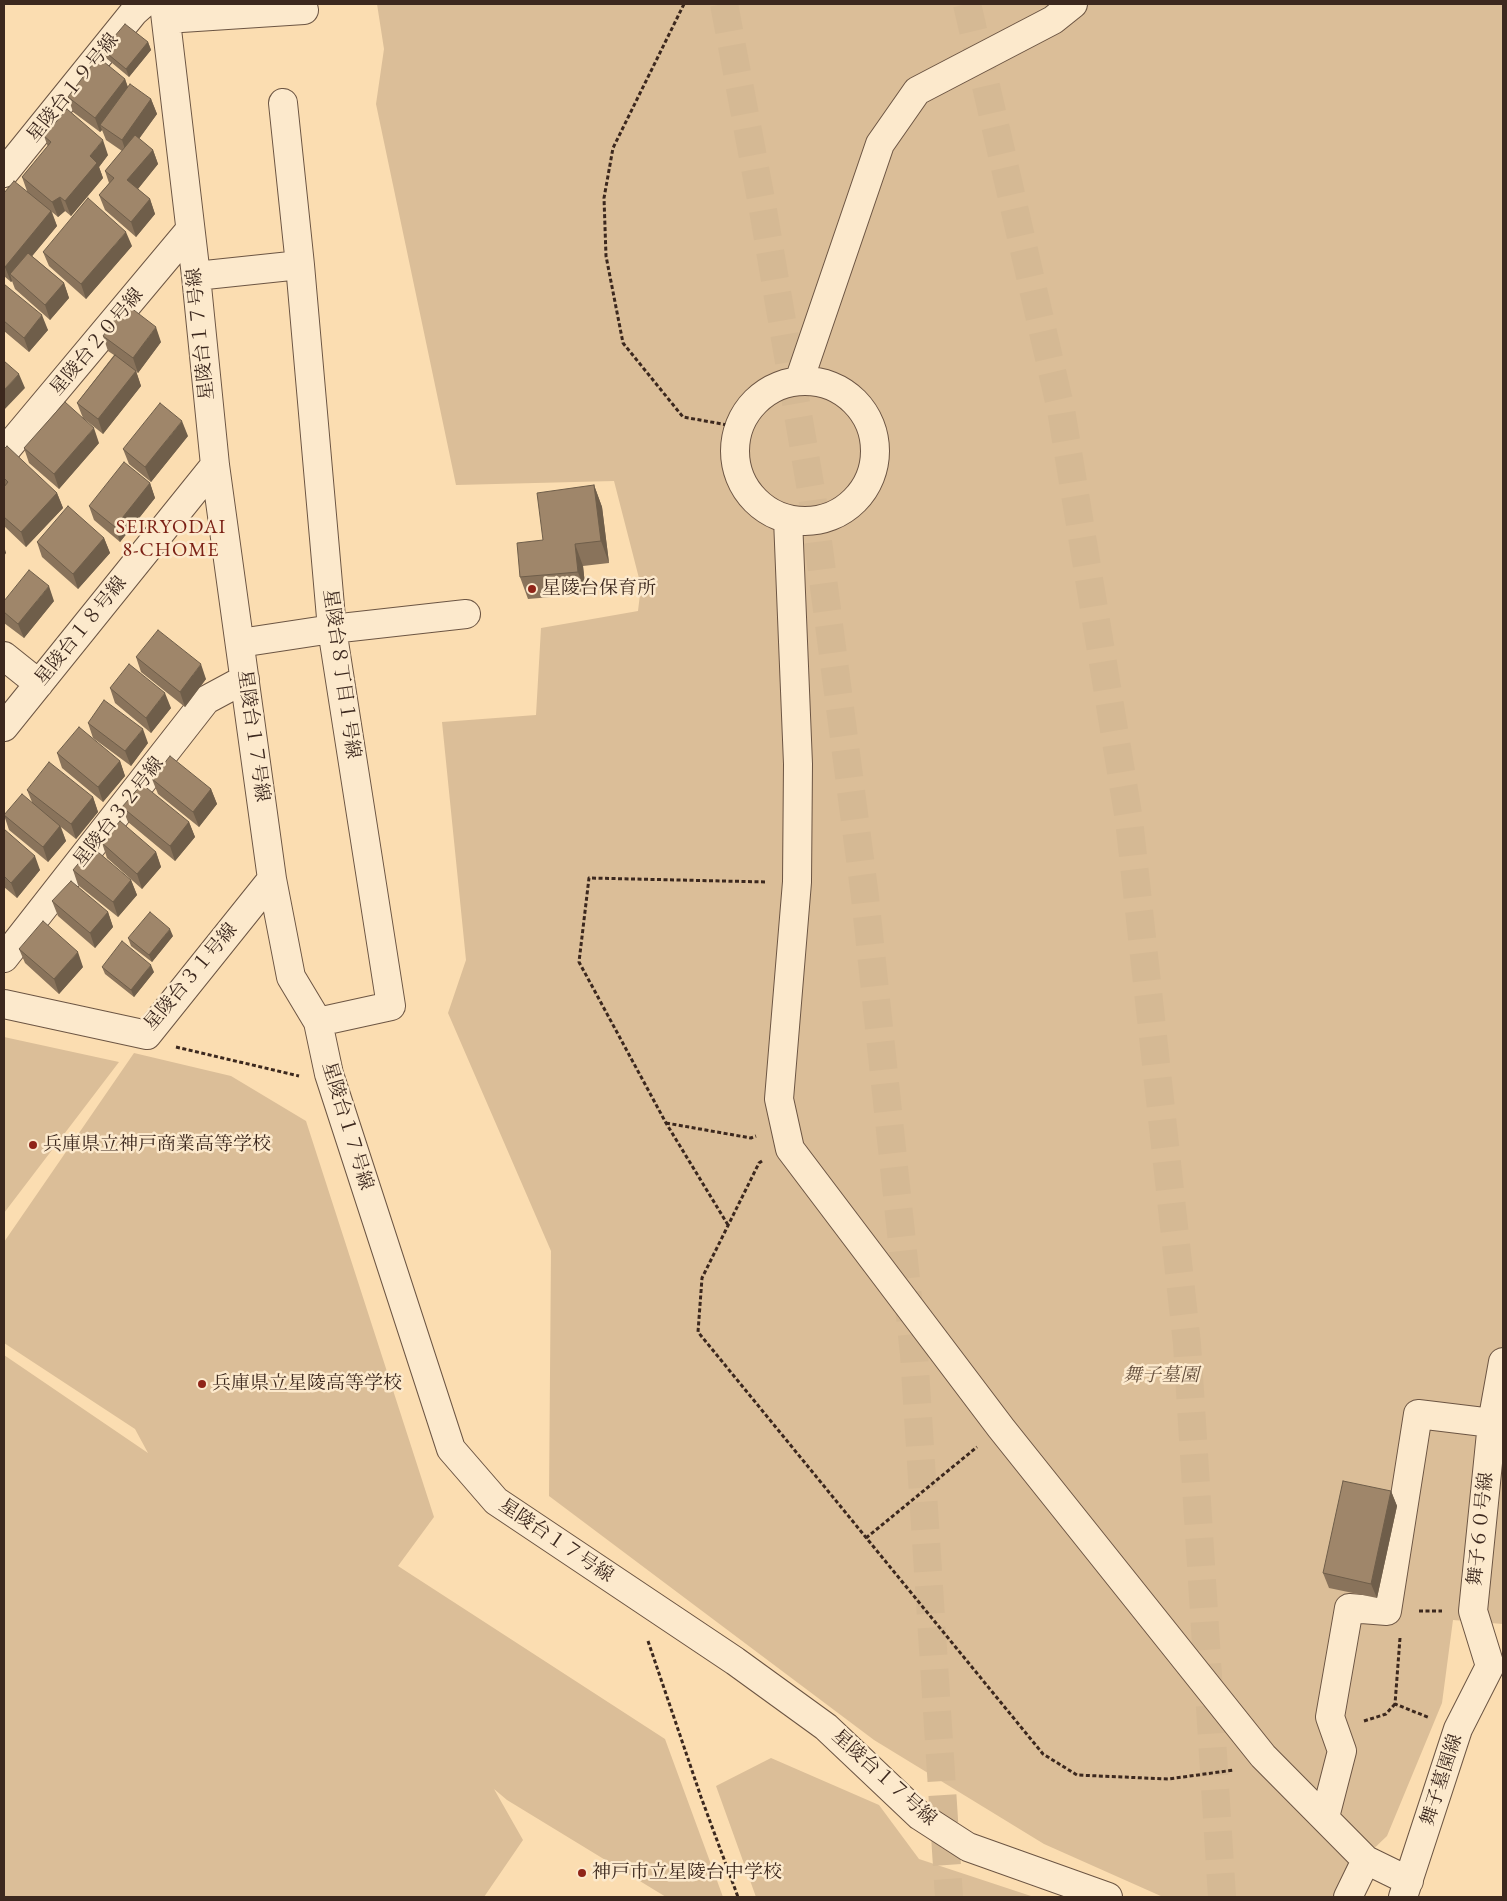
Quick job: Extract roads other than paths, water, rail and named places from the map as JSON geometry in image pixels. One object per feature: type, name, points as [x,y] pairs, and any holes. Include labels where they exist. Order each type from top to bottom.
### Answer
[{"type":"street","name":"星陵台１９号線","points":[[4,173],[134,12],[143,4]]},
{"type":"street","points":[[799,381],[880,144],[917,91],[1053,20],[1073,4]]},
{"type":"street","points":[[165,11],[304,10]]},
{"type":"street","name":"星陵台１７号線","points":[[165,11],[189,232],[196,276],[215,465],[272,879],[292,978],[318,1022],[329,1074],[451,1449],[496,1501],[734,1661],[826,1727],[920,1816],[968,1847],[1108,1897]]},
{"type":"street","name":"星陵台８丁目１号線","points":[[283,103],[300,266],[332,630],[391,1006],[318,1022]]},
{"type":"street","name":"星陵台２０号線","points":[[4,452],[189,232]]},
{"type":"street","points":[[196,276],[300,266]]},
{"type":"street","points":[[799,381],[820,382],[840,389],[857,403],[868,421],[875,441],[874,463],[869,481],[858,497],[843,510],[826,518],[807,521],[788,519],[770,512],[756,500],[744,484],[737,466],[736,447],[739,427],[748,410],[762,396],[778,386],[799,381]]},
{"type":"street","name":"星陵台１８号線","points":[[4,727],[215,465]]},
{"type":"street","points":[[788,519],[798,764],[797,882],[779,1099],[788,1139],[1001,1428],[1264,1756],[1366,1860],[1406,1889]]},
{"type":"street","points":[[240,644],[332,630],[466,614]]},
{"type":"street","points":[[4,656],[39,684]]},
{"type":"street","name":"星陵台３２号線","points":[[4,958],[206,700],[245,678]]},
{"type":"street","name":"星陵台３１号線","points":[[4,1004],[147,1036],[272,879]]},
{"type":"street","name":"舞子６０号線","points":[[1496,1662],[1473,1611],[1492,1423],[1503,1362]]},
{"type":"street","points":[[1324,1817],[1342,1752],[1330,1717],[1349,1608],[1394,1611],[1418,1414],[1492,1423]]},
{"type":"street","name":"舞子墓園線","points":[[1406,1889],[1458,1729],[1496,1662]]},
{"type":"street","points":[[1348,1897],[1366,1860]]},
{"type":"tunnel","points":[[724,4],[763,210],[812,496],[865,897],[914,1354],[949,1897]]},
{"type":"tunnel","points":[[967,4],[1061,410],[1129,820],[1187,1344],[1222,1897]]},
{"type":"place","name":"星陵台保育所","points":[[532,589]]},
{"type":"place","name":"兵庫県立神戸商業高等学校","points":[[33,1145]]},
{"type":"place","name":"兵庫県立星陵高等学校","points":[[202,1384]]},
{"type":"place","name":"神戸市立星陵台中学校","points":[[582,1873]]},
{"type":"district","name":"SEIRYODAI 8-CHOME","points":[[171,540]]},
{"type":"park label","name":"舞子墓園","points":[[1161,1376]]}]
